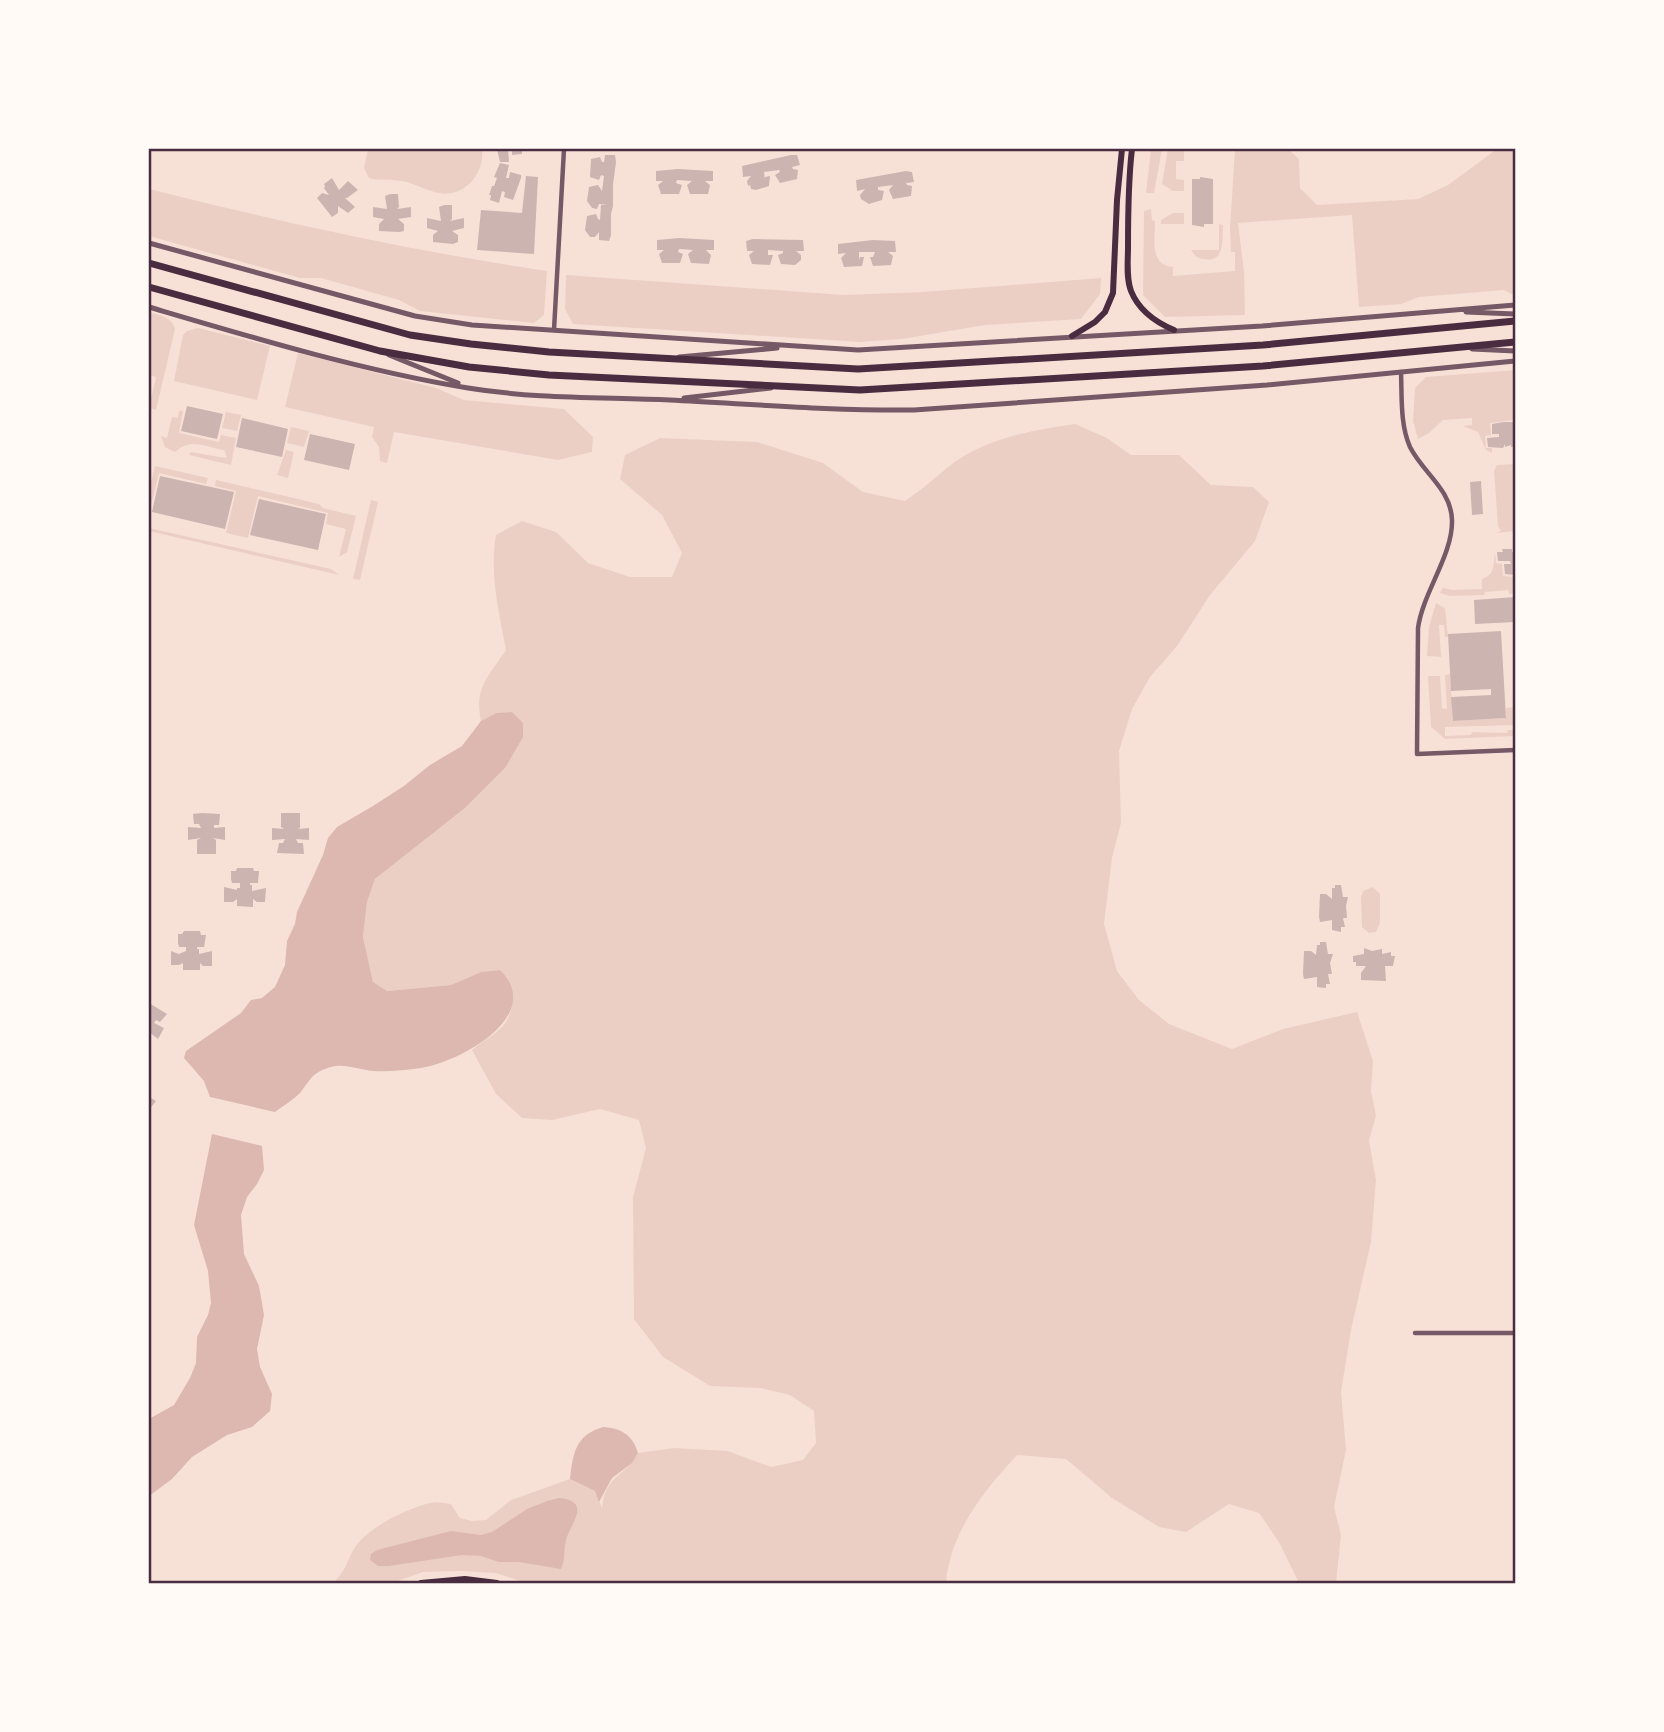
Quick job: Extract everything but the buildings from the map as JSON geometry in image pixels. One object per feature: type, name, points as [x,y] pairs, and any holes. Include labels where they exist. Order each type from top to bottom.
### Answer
[{"type":"highway","points":[[149,263],[410,335],[549,352],[858,369],[1263,345],[1515,321]]},
{"type":"highway","points":[[149,286],[380,351],[469,367],[549,374],[860,390],[1263,366],[1515,342]]},
{"type":"main road","points":[[1072,336],[1105,312],[1113,293],[1122,149]]},
{"type":"main road","points":[[1132,149],[1128,201],[1130,289],[1146,314],[1174,330]]},
{"type":"main road","points":[[421,1583],[465,1579],[496,1583]]},
{"type":"street","points":[[554,331],[564,149]]},
{"type":"street","points":[[149,243],[415,316],[472,325],[858,349],[1287,324],[1515,305]]},
{"type":"street","points":[[149,307],[386,372],[470,388],[578,398],[667,400],[856,411],[914,410],[1267,385],[1515,361]]},
{"type":"street","points":[[1442,311],[1515,314]]},
{"type":"street","points":[[674,357],[794,346]]},
{"type":"street","points":[[1451,348],[1515,351]]},
{"type":"street","points":[[380,351],[470,388]]},
{"type":"street","points":[[1401,371],[1407,436],[1417,459],[1444,493],[1452,523],[1451,534],[1419,620],[1417,754],[1515,750]]},
{"type":"street","points":[[667,400],[796,386]]},
{"type":"street","points":[[1415,1333],[1515,1333]]},
{"type":"shaded area","points":[[368,149],[482,149],[482,158],[477,175],[471,182],[465,188],[448,194],[398,180],[369,178],[364,168]]},
{"type":"shaded area","points":[[1151,149],[1162,149],[1154,193],[1146,193]]},
{"type":"shaded area","points":[[1168,149],[1184,149],[1184,161],[1176,161],[1176,179],[1184,180],[1184,191],[1173,191],[1162,184]]},
{"type":"shaded area","points":[[1235,149],[1288,149],[1299,159],[1300,188],[1317,205],[1418,199],[1448,185],[1497,149],[1515,149],[1515,296],[1504,290],[1419,297],[1401,304],[1359,307],[1352,215],[1238,223],[1244,271],[1245,315],[1165,317],[1143,295],[1144,211],[1151,209],[1152,220],[1155,221],[1155,250],[1160,262],[1173,267],[1173,276],[1235,271],[1235,252],[1231,252],[1230,228]]},
{"type":"shaded area","points":[[149,189],[347,235],[547,271],[544,315],[534,323],[420,311],[399,300],[321,278],[300,278],[149,236]]},
{"type":"shaded area","points":[[1173,213],[1184,213],[1184,224],[1161,224],[1161,220]]},
{"type":"shaded area","points":[[1219,224],[1223,225],[1222,247],[1217,257],[1196,257],[1191,250],[1219,250]]},
{"type":"shaded area","points":[[566,275],[844,295],[923,292],[1101,278],[1100,294],[1081,319],[985,325],[902,339],[860,342],[573,324],[565,309]]},
{"type":"shaded area","points":[[149,312],[168,319],[175,329],[156,410],[149,408],[156,377],[149,375]]},
{"type":"shaded area","points":[[198,328],[270,346],[257,400],[174,381],[183,335]]},
{"type":"shaded area","points":[[298,353],[436,388],[464,400],[564,409],[593,437],[592,452],[558,460],[394,432],[387,463],[380,461],[379,447],[372,437],[374,427],[285,407]]},
{"type":"shaded area","points":[[1515,370],[1515,420],[1490,423],[1491,435],[1485,436],[1486,448],[1492,448],[1492,453],[1486,450],[1478,432],[1463,426],[1472,425],[1472,418],[1443,420],[1418,439],[1413,421],[1415,388],[1426,377]]},
{"type":"shaded area","points":[[179,411],[183,411],[179,433],[219,442],[221,435],[236,438],[231,465],[189,455],[191,452],[225,458],[227,457],[224,450],[193,444],[181,447],[175,452],[165,447],[161,436],[167,438],[172,417],[178,418]]},
{"type":"shaded area","points":[[226,412],[241,415],[237,431],[222,428]]},
{"type":"shaded area","points":[[1075,424],[1107,438],[1131,455],[1179,455],[1211,485],[1253,487],[1269,502],[1255,541],[1210,595],[1177,646],[1150,677],[1132,709],[1119,751],[1121,823],[1112,858],[1104,924],[1117,971],[1139,1000],[1169,1024],[1232,1049],[1283,1029],[1357,1012],[1373,1061],[1371,1091],[1376,1116],[1369,1140],[1376,1180],[1371,1242],[1351,1330],[1341,1392],[1346,1450],[1334,1507],[1341,1535],[1336,1583],[1298,1581],[1279,1542],[1259,1513],[1229,1504],[1186,1532],[1159,1527],[1112,1498],[1066,1459],[1017,1455],[971,1513],[954,1547],[946,1583],[526,1583],[496,1573],[461,1571],[423,1572],[392,1583],[333,1583],[365,1536],[392,1518],[421,1505],[435,1502],[451,1504],[460,1518],[486,1520],[511,1500],[570,1479],[595,1491],[602,1508],[607,1489],[638,1453],[674,1448],[728,1451],[771,1467],[803,1460],[816,1443],[814,1411],[790,1395],[760,1388],[710,1386],[663,1357],[634,1319],[633,1197],[646,1148],[639,1120],[600,1109],[552,1120],[522,1118],[496,1094],[472,1050],[503,1026],[510,1012],[511,989],[500,970],[481,972],[451,985],[387,991],[373,982],[363,937],[367,902],[375,879],[465,808],[505,768],[496,713],[481,721],[479,710],[484,683],[506,650],[494,578],[496,535],[522,521],[556,532],[588,563],[630,577],[672,577],[682,553],[662,515],[620,479],[625,455],[660,438],[757,442],[823,463],[863,492],[905,501],[956,461],[984,446],[1029,432]]},
{"type":"shaded area","points":[[291,427],[309,431],[304,447],[287,443]]},
{"type":"shaded area","points":[[286,450],[294,452],[288,478],[277,475]]},
{"type":"shaded area","points":[[1515,464],[1515,531],[1496,533],[1501,531],[1498,526],[1494,471],[1497,465]]},
{"type":"shaded area","points":[[155,466],[208,478],[206,484],[159,473],[149,513],[149,490]]},
{"type":"shaded area","points":[[216,480],[319,504],[323,508],[356,516],[347,552],[339,557],[346,529],[326,524],[328,513],[258,496],[248,538],[226,533],[236,491],[215,486]]},
{"type":"shaded area","points":[[371,500],[378,502],[360,580],[353,579]]},
{"type":"shaded area","points":[[149,528],[331,569],[339,575],[149,531]]},
{"type":"shaded area","points":[[1495,552],[1496,563],[1502,564],[1503,576],[1515,577],[1515,593],[1509,594],[1508,590],[1485,592],[1484,595],[1450,596],[1440,593],[1443,588],[1482,589],[1482,579],[1490,574],[1493,568]]},
{"type":"shaded area","points":[[1436,603],[1445,608],[1448,637],[1445,637],[1444,625],[1439,625],[1441,657],[1427,656],[1429,627]]},
{"type":"shaded area","points":[[1450,674],[1453,721],[1506,718],[1506,708],[1515,707],[1515,725],[1445,727],[1445,736],[1471,735],[1472,732],[1507,733],[1508,730],[1515,730],[1515,736],[1445,739],[1431,727],[1428,676],[1440,676],[1442,708],[1447,709],[1445,675]]},
{"type":"shaded area","points":[[512,712],[523,723],[523,737],[505,768],[465,808],[375,879],[367,902],[363,937],[373,982],[387,991],[451,985],[481,972],[500,970],[511,987],[513,1003],[506,1019],[492,1034],[475,1046],[437,1064],[391,1071],[341,1066],[324,1069],[291,1101],[275,1112],[210,1097],[204,1081],[184,1058],[186,1051],[241,1013],[251,1000],[262,998],[275,987],[285,965],[287,941],[297,912],[328,838],[337,827],[462,746],[481,721],[496,713]]},
{"type":"shaded area","points":[[1373,887],[1380,894],[1380,923],[1376,932],[1369,933],[1362,927],[1361,897],[1363,891]]},
{"type":"shaded area","points":[[212,1134],[262,1146],[264,1170],[247,1197],[241,1215],[244,1254],[259,1286],[264,1315],[257,1349],[260,1367],[272,1394],[270,1411],[252,1427],[227,1435],[192,1457],[172,1479],[149,1496],[149,1419],[174,1405],[190,1378],[196,1363],[197,1337],[211,1303],[208,1271],[194,1225]]},
{"type":"shaded area","points":[[603,1427],[625,1434],[633,1441],[638,1453],[632,1463],[612,1478],[599,1502],[595,1491],[570,1479],[572,1461],[581,1440]]},
{"type":"shaded area","points":[[559,1498],[569,1500],[577,1508],[566,1540],[561,1569],[462,1555],[389,1566],[378,1566],[370,1560],[371,1554],[377,1550],[451,1531],[481,1535],[492,1532],[527,1509]]}]
